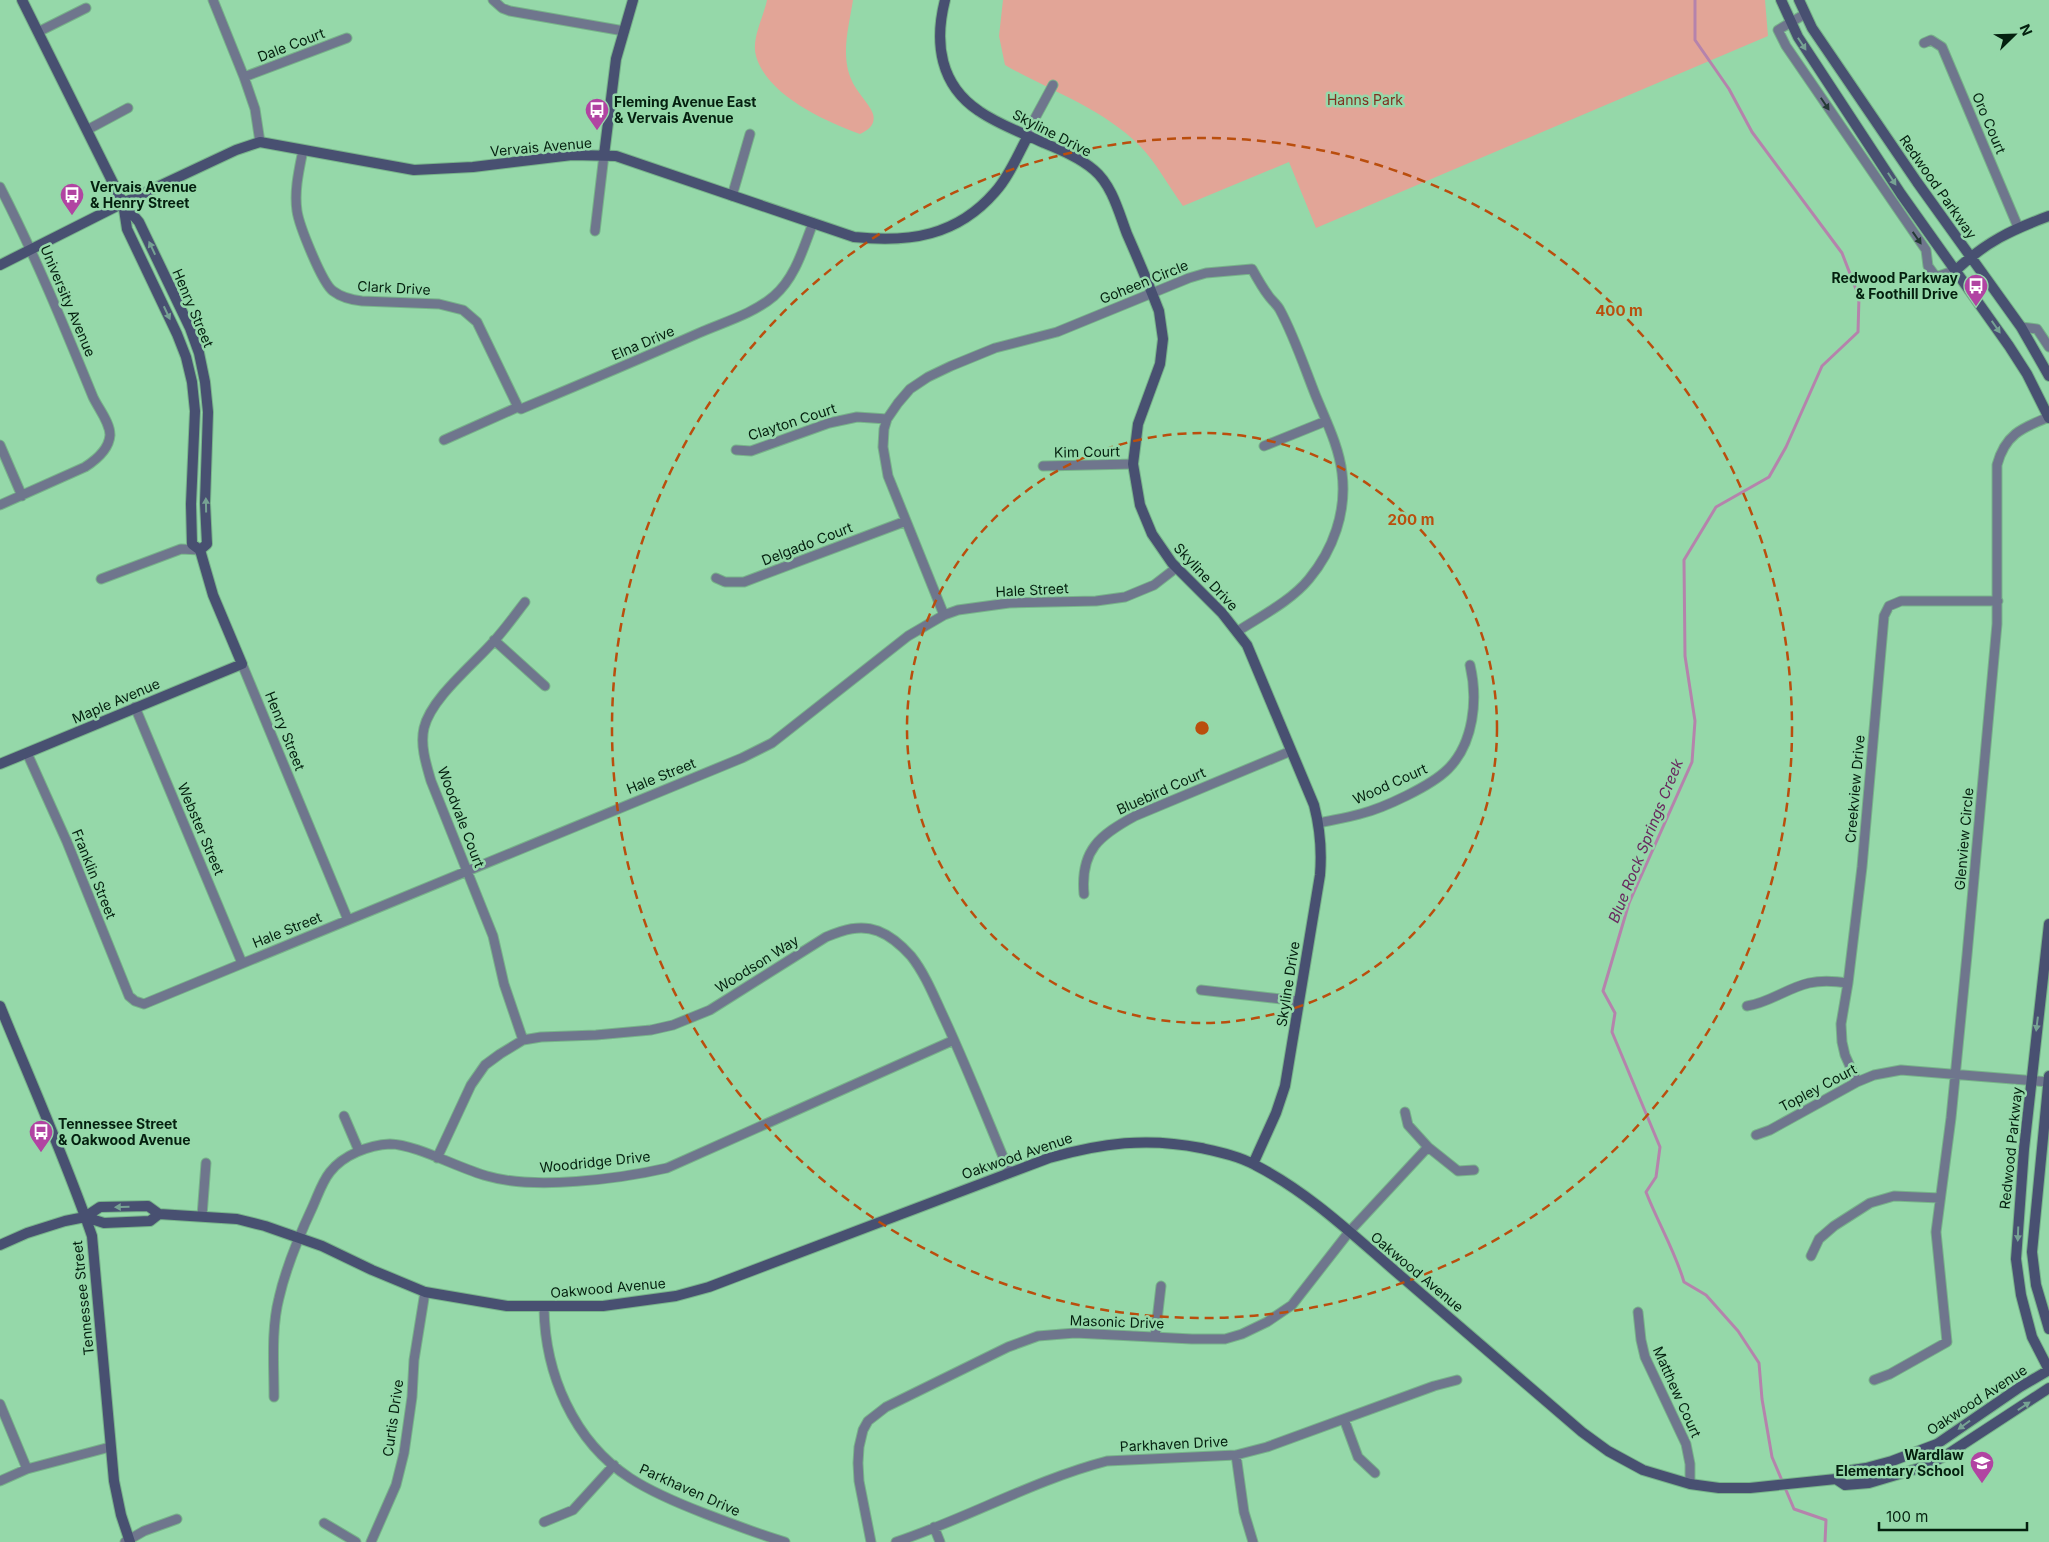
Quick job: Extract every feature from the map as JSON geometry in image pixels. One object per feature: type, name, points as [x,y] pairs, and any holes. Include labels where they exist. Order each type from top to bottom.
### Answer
[{"type":"main road","name":"Henry Street","points":[[22,0],[123,203],[139,222],[190,328],[199,353],[205,382],[208,412],[207,544],[200,550]]},
{"type":"main road","points":[[604,155],[612,86],[633,0]]},
{"type":"main road","name":"Skyline Drive","points":[[945,0],[939,41],[945,68],[950,80],[967,101],[978,111],[1076,158],[1094,171],[1104,182],[1111,195],[1159,311],[1162,327],[1162,350],[1155,380],[1138,424],[1133,464],[1136,488],[1146,519],[1160,546],[1176,568],[1238,631],[1247,644],[1314,805],[1319,823],[1320,875],[1288,1069],[1281,1098],[1253,1164]]},
{"type":"main road","points":[[1781,0],[1798,37],[1901,194],[2023,367],[2049,417]]},
{"type":"main road","name":"Redwood Parkway","points":[[1799,0],[1805,14],[1917,182],[2021,326],[2049,376]]},
{"type":"main road","name":"Vervais Avenue","points":[[0,265],[123,203],[236,150],[260,142],[414,170],[482,166],[572,155],[604,155],[634,162],[854,237],[878,240],[904,239],[945,229],[963,220],[996,192],[1015,162],[1028,136]]},
{"type":"main road","name":"Henry Street","points":[[123,203],[127,229],[186,357],[192,382],[195,411],[191,504],[192,544],[200,550],[213,596],[242,664]]},
{"type":"main road","points":[[1956,270],[1988,243],[2018,227],[2049,216]]},
{"type":"main road","name":"Maple Avenue","points":[[0,764],[242,664]]},
{"type":"main road","name":"Redwood Parkway","points":[[2049,924],[2018,1216],[2016,1259],[2021,1295],[2032,1337],[2049,1370]]},
{"type":"main road","name":"Tennessee Street","points":[[0,1006],[62,1154],[92,1236],[114,1482],[128,1541]]},
{"type":"main road","points":[[2049,1076],[2032,1252],[2036,1285],[2049,1328]]},
{"type":"main road","name":"Oakwood Avenue","points":[[0,1245],[56,1224],[85,1217],[100,1207],[148,1206],[159,1214],[237,1219],[264,1226],[322,1246],[372,1270],[425,1292],[507,1306],[544,1308],[602,1306],[676,1296],[709,1287],[1010,1171],[1079,1149],[1119,1142],[1149,1141],[1180,1144],[1217,1151],[1253,1164],[1309,1198],[1582,1432],[1608,1451],[1643,1470],[1690,1484],[1719,1488],[1750,1488],[1836,1479],[1845,1471],[1892,1461],[1937,1444],[2020,1387],[2049,1370]]},
{"type":"main road","name":"Oakwood Avenue","points":[[85,1217],[104,1223],[150,1221],[159,1214]]},
{"type":"main road","name":"Oakwood Avenue","points":[[1836,1479],[1845,1485],[1869,1483],[1923,1466],[1953,1451],[2049,1388]]},
{"type":"street","points":[[213,0],[255,109],[260,142]]},
{"type":"street","points":[[493,0],[502,8],[510,11],[624,31]]},
{"type":"street","points":[[38,32],[86,8]]},
{"type":"street","points":[[1805,14],[1778,30],[1786,46],[1926,250],[1928,266],[1936,277],[1956,270]]},
{"type":"street","name":"Dale Court","points":[[244,77],[347,38]]},
{"type":"street","name":"Oro Court","points":[[1924,43],[1931,40],[1942,47],[2018,227]]},
{"type":"street","name":"Vervais Avenue","points":[[1028,136],[1053,85]]},
{"type":"street","points":[[87,130],[128,108]]},
{"type":"street","points":[[732,196],[750,134]]},
{"type":"street","name":"Clark Drive","points":[[303,150],[296,194],[297,213],[317,267],[332,291],[350,299],[362,301],[439,304],[463,310],[477,322],[518,407]]},
{"type":"street","points":[[595,231],[604,155]]},
{"type":"street","name":"University Avenue","points":[[0,187],[31,250],[97,406],[109,427],[110,435],[107,445],[96,460],[64,478],[22,496]]},
{"type":"street","name":"Elna Drive","points":[[444,440],[518,407],[521,409],[760,306],[775,295],[790,277],[798,264],[813,223]]},
{"type":"street","name":"Goheen Circle","points":[[944,615],[888,476],[883,447],[884,429],[887,419],[910,389],[928,377],[996,348],[1057,332],[1206,273],[1252,269],[1279,308],[1326,421],[1342,472],[1342,503],[1334,540],[1308,580],[1295,593],[1238,631]]},
{"type":"street","points":[[2021,326],[2037,329],[2049,347]]},
{"type":"street","name":"Clayton Court","points":[[736,450],[751,451],[838,421],[857,417],[887,419]]},
{"type":"street","name":"Glenview Circle","points":[[1874,1380],[1890,1374],[1947,1342],[1936,1232],[1955,1074],[1996,634],[1998,601],[1997,465],[2006,443],[2016,432],[2049,417]]},
{"type":"street","points":[[1264,446],[1326,421]]},
{"type":"street","points":[[0,445],[22,496],[0,505]]},
{"type":"street","name":"Kim Court","points":[[1043,466],[1133,464]]},
{"type":"street","name":"Delgado Court","points":[[716,578],[725,582],[744,582],[906,521]]},
{"type":"street","points":[[101,578],[181,549],[200,550]]},
{"type":"street","name":"Hale Street","points":[[137,1002],[144,1004],[742,758],[772,743],[908,636],[944,615],[958,610],[1009,604],[1096,601],[1125,597],[1154,585],[1176,568]]},
{"type":"street","name":"Creekview Drive","points":[[1857,1082],[1849,1068],[1842,1042],[1841,1024],[1848,983],[1862,867],[1884,616],[1889,606],[1901,601],[1998,601]]},
{"type":"street","name":"Woodvale Court","points":[[523,1040],[504,984],[492,936],[431,781],[424,759],[422,737],[424,726],[435,704],[494,640],[525,602]]},
{"type":"street","points":[[494,640],[545,686]]},
{"type":"street","name":"Henry Street","points":[[242,664],[348,920]]},
{"type":"street","name":"Wood Court","points":[[1319,823],[1361,814],[1392,802],[1432,781],[1449,768],[1458,756],[1466,739],[1471,721],[1474,685],[1470,665]]},
{"type":"street","name":"Webster Street","points":[[135,707],[242,963]]},
{"type":"street","name":"Bluebird Court","points":[[1084,894],[1082,876],[1086,858],[1094,844],[1116,826],[1135,816],[1292,751]]},
{"type":"street","name":"Franklin Street","points":[[27,753],[67,842],[125,988],[129,996],[137,1002]]},
{"type":"street","name":"Woodson Way","points":[[437,1158],[472,1085],[485,1065],[523,1040],[542,1037],[651,1030],[673,1025],[710,1010],[826,937],[848,928],[862,928],[877,930],[897,942],[911,956],[926,980],[1010,1171]]},
{"type":"street","points":[[1747,1006],[1758,1004],[1809,983],[1822,981],[1848,983]]},
{"type":"street","points":[[1201,990],[1299,1001]]},
{"type":"street","name":"Woodridge Drive","points":[[274,1397],[278,1299],[298,1239],[321,1187],[330,1172],[341,1162],[360,1151],[378,1145],[393,1144],[487,1177],[528,1182],[620,1176],[667,1168],[954,1040]]},
{"type":"street","name":"Topley Court","points":[[1756,1135],[1770,1130],[1857,1082],[1874,1075],[1901,1070],[2049,1082]]},
{"type":"street","points":[[1406,1112],[1408,1125],[1428,1147],[1458,1171],[1474,1170]]},
{"type":"street","points":[[344,1116],[360,1151]]},
{"type":"street","name":"Masonic Drive","points":[[871,1542],[860,1482],[859,1446],[863,1430],[868,1421],[886,1407],[1008,1347],[1038,1336],[1075,1333],[1225,1339],[1242,1334],[1268,1322],[1292,1305],[1349,1232],[1428,1147]]},
{"type":"street","points":[[202,1216],[206,1163]]},
{"type":"street","points":[[1811,1256],[1819,1239],[1834,1226],[1870,1203],[1894,1196],[1940,1198]]},
{"type":"street","points":[[1155,1337],[1161,1286]]},
{"type":"street","name":"Curtis Drive","points":[[371,1542],[396,1485],[404,1453],[411,1406],[414,1360],[425,1292]]},
{"type":"street","name":"Parkhaven Drive","points":[[544,1308],[544,1334],[560,1390],[571,1413],[590,1442],[628,1477],[649,1489],[740,1528],[785,1542]]},
{"type":"street","name":"Matthew Court","points":[[1638,1312],[1645,1357],[1686,1444],[1690,1464],[1690,1484]]},
{"type":"street","name":"Parkhaven Drive","points":[[896,1542],[1052,1478],[1107,1461],[1236,1455],[1267,1447],[1434,1386],[1457,1380]]},
{"type":"street","points":[[0,1404],[27,1469]]},
{"type":"street","points":[[1344,1419],[1358,1457],[1375,1473]]},
{"type":"street","points":[[0,1481],[27,1469],[110,1447]]},
{"type":"street","points":[[1236,1455],[1244,1512],[1253,1542]]},
{"type":"street","points":[[544,1522],[573,1510],[614,1465]]},
{"type":"street","points":[[128,1541],[144,1531],[177,1519]]},
{"type":"street","points":[[324,1523],[356,1542]]},
{"type":"street","points":[[934,1527],[940,1542]]},
{"type":"green space","points":[[767,0],[853,0],[846,41],[848,71],[854,85],[873,114],[872,124],[868,129],[860,134],[830,122],[799,105],[772,83],[762,70],[755,49],[756,35]]},
{"type":"green space","name":"Hanns Park","points":[[1003,0],[1765,0],[1768,36],[1316,228],[1289,162],[1183,206],[1152,159],[1125,133],[1075,101],[1005,65],[999,36]]},
{"type":"waterway","name":"Blue Rock Springs Creek","points":[[1695,0],[1695,40],[1729,89],[1752,132],[1842,253],[1859,297],[1858,332],[1822,366],[1786,447],[1769,477],[1716,507],[1684,560],[1685,656],[1695,721],[1692,762],[1629,903],[1603,991],[1615,1013],[1612,1032],[1660,1147],[1656,1177],[1646,1192],[1676,1259],[1684,1282],[1706,1295],[1738,1331],[1759,1363],[1762,1399],[1772,1457],[1794,1509],[1826,1520],[1825,1542]]},
{"type":"place","name":"Fleming Avenue East & Vervais Avenue","points":[[597,131]]},
{"type":"place","name":"Vervais Avenue & Henry Street","points":[[72,216]]},
{"type":"place","name":"Redwood Parkway & Foothill Drive","points":[[1976,307]]},
{"type":"place","name":"Tennessee Street & Oakwood Avenue","points":[[41,1153]]},
{"type":"place","name":"Wardlaw Elementary School","points":[[1982,1484]]}]
